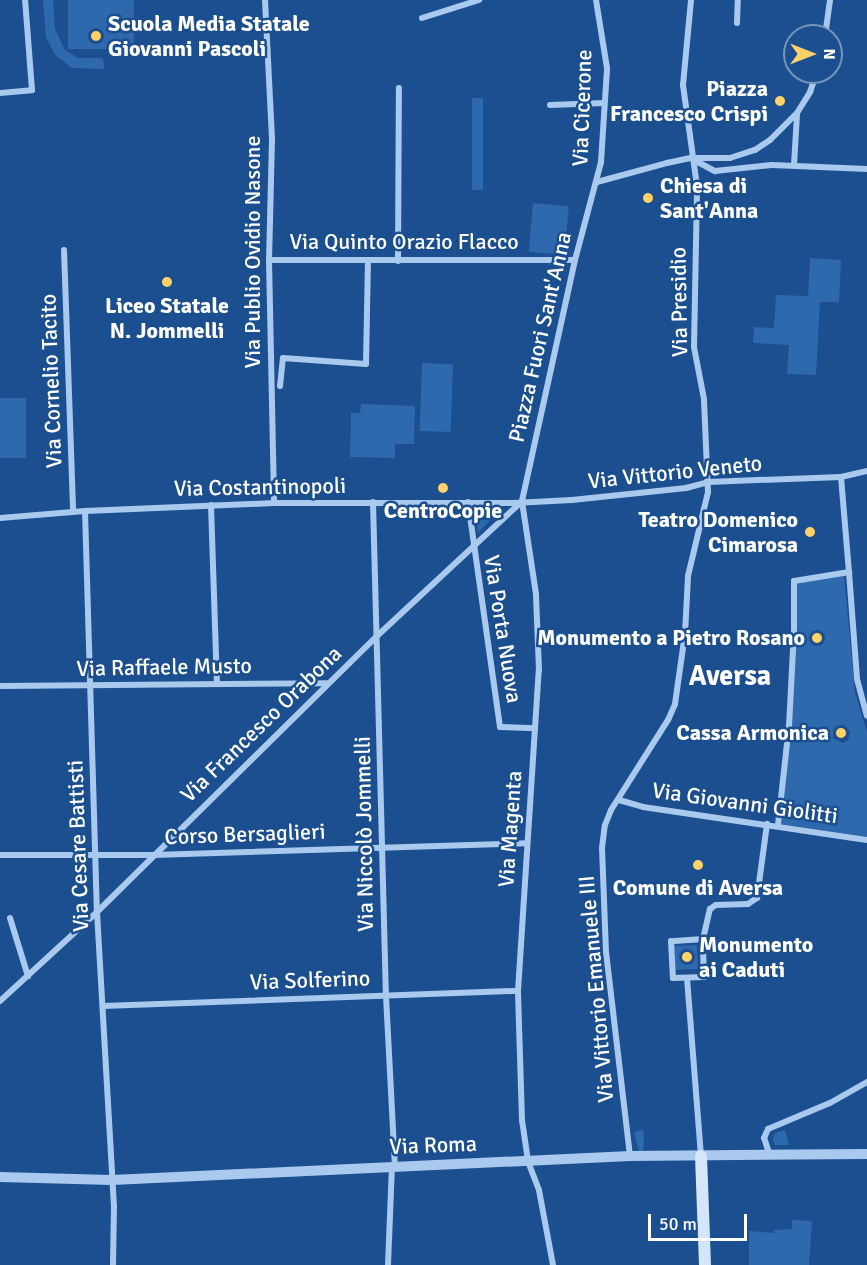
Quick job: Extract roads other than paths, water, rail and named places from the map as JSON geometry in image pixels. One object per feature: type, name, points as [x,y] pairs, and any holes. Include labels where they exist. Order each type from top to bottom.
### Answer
[{"type":"main road","points":[[701,1156],[705,1265]]},
{"type":"street","points":[[0,93],[32,90],[25,0]]},
{"type":"street","name":"Via Publio Ovidio Nasone","points":[[265,0],[272,140],[269,260],[274,503]]},
{"type":"street","points":[[422,18],[479,0]]},
{"type":"street","name":"Via Cicerone","points":[[596,0],[607,68],[601,162],[597,183]]},
{"type":"street","name":"Via Presidio","points":[[691,0],[683,85],[691,158],[697,186],[694,347],[704,399],[708,482]]},
{"type":"street","points":[[738,0],[738,23]]},
{"type":"street","points":[[827,24],[830,0]]},
{"type":"street","points":[[597,183],[691,158],[730,158],[754,150],[770,140],[797,113],[813,84]]},
{"type":"street","points":[[398,261],[399,88]]},
{"type":"street","points":[[550,105],[604,103]]},
{"type":"street","points":[[794,165],[797,113]]},
{"type":"street","points":[[691,158],[715,171],[753,166],[794,165],[867,169]]},
{"type":"street","name":"Piazza Fuori Sant'Anna","points":[[522,501],[574,260],[597,183]]},
{"type":"street","name":"Via Cornelio Tacito","points":[[63,250],[73,511]]},
{"type":"street","name":"Via Quinto Orazio Flacco","points":[[269,260],[574,260]]},
{"type":"street","points":[[280,387],[283,358],[366,364],[368,261]]},
{"type":"street","name":"Via Vittorio Veneto","points":[[522,501],[572,500],[686,488],[708,482],[841,477],[867,471]]},
{"type":"street","points":[[841,477],[856,679],[867,716]]},
{"type":"street","name":"Via Vittorio Emanuele III","points":[[630,1156],[616,1046],[603,912],[602,848],[605,825],[675,704],[685,634],[688,576],[705,512],[708,482]]},
{"type":"street","name":"Via Costantinopoli","points":[[0,518],[85,510],[211,505],[522,501]]},
{"type":"street","name":"Via Francesco Orabona","points":[[0,1001],[97,912],[328,683],[522,501]]},
{"type":"street","name":"Via Magenta","points":[[522,501],[536,594],[539,670],[518,991],[522,1120],[528,1161],[539,1190],[553,1265]]},
{"type":"street","name":"Via Niccolò Jommelli","points":[[373,502],[386,996],[394,1166],[388,1265]]},
{"type":"street","name":"Via Porta Nuova","points":[[468,502],[500,727],[535,728]]},
{"type":"street","points":[[211,505],[217,684]]},
{"type":"street","name":"Via Cesare Battisti","points":[[85,510],[97,912],[112,1180],[113,1265]]},
{"type":"street","points":[[778,825],[789,726],[794,581],[849,572]]},
{"type":"street","name":"Via Raffaele Musto","points":[[0,686],[328,683]]},
{"type":"street","name":"Via Giovanni Giolitti","points":[[619,800],[643,807],[778,825],[867,840]]},
{"type":"street","points":[[703,939],[671,940],[673,978],[704,977],[703,939],[710,909],[716,905],[748,904],[755,901],[758,894],[767,824]]},
{"type":"street","name":"Corso Bersaglieri","points":[[0,855],[153,855],[527,843]]},
{"type":"street","points":[[10,918],[28,976]]},
{"type":"street","points":[[687,978],[701,1156]]},
{"type":"street","name":"Via Solferino","points":[[103,1006],[518,991]]},
{"type":"street","points":[[768,1154],[764,1138],[768,1129],[830,1103],[867,1082]]},
{"type":"street","name":"Via Roma","points":[[0,1176],[112,1180],[630,1156],[867,1154]]},
{"type":"place","name":"Scuola Media Statale Giovanni Pascoli","points":[[96,36]]},
{"type":"place","name":"Piazza Francesco Crispi","points":[[780,101]]},
{"type":"place","name":"Chiesa di Sant'Anna","points":[[648,198]]},
{"type":"place","name":"Liceo Statale N. Jommelli","points":[[167,282]]},
{"type":"place","name":"CentroCopie","points":[[443,488]]},
{"type":"place","name":"Teatro Domenico Cimarosa","points":[[810,532]]},
{"type":"place","name":"Monumento a Pietro Rosano","points":[[817,638]]},
{"type":"place","name":"Cassa Armonica","points":[[841,733]]},
{"type":"place","name":"Comune di Aversa","points":[[698,865]]},
{"type":"place","name":"Monumento ai Caduti","points":[[687,957]]},
{"type":"district","name":"Aversa","points":[[730,676]]}]
